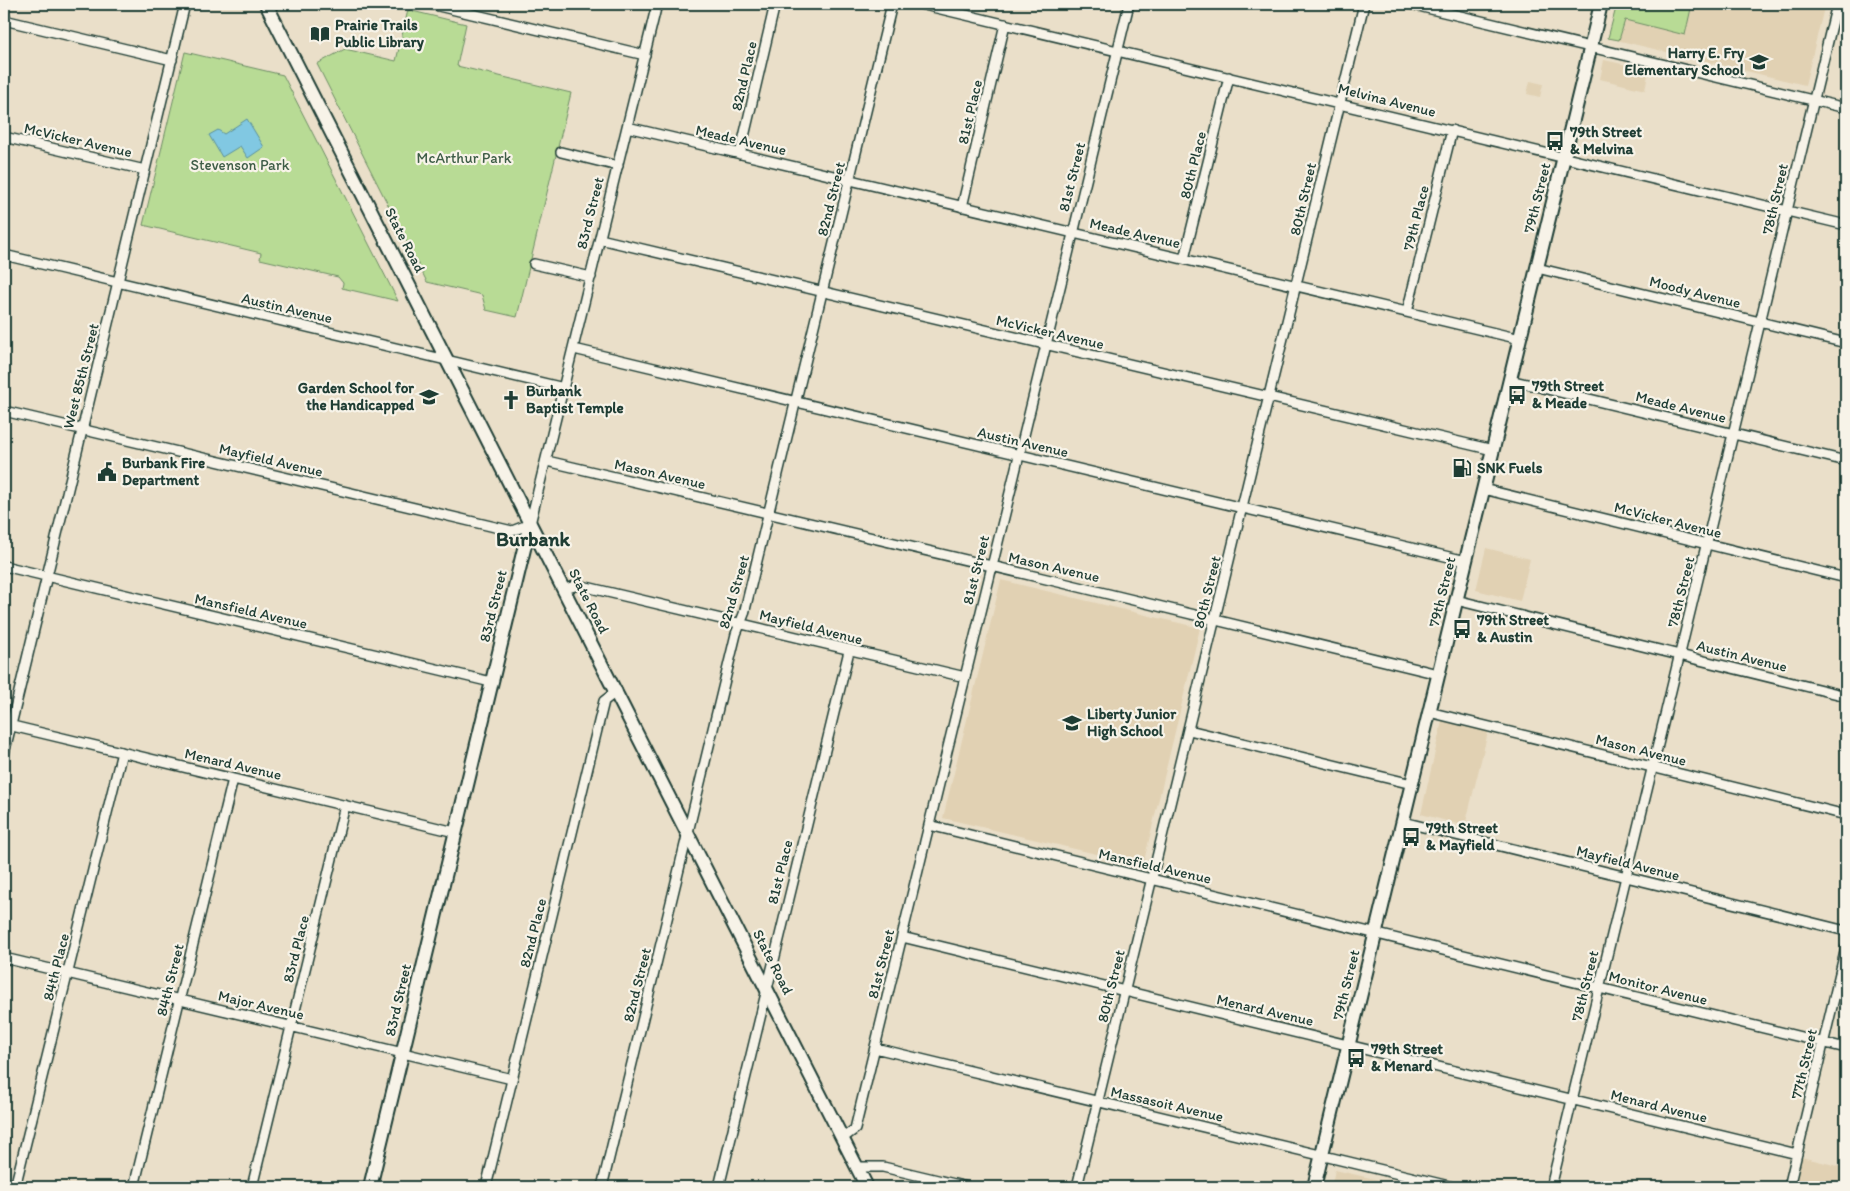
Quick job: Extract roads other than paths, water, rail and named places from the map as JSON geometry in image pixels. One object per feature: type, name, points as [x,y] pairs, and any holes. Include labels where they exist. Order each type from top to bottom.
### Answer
[{"type":"street","name":"West 85th Street","points":[[4,754],[7,725],[47,576],[186,4]]},
{"type":"street","name":"State Road","points":[[266,4],[617,691],[867,1187]]},
{"type":"street","points":[[430,4],[645,56]]},
{"type":"street","name":"83rd Street","points":[[370,1187],[657,4]]},
{"type":"street","name":"82nd Place","points":[[740,154],[774,4]]},
{"type":"street","name":"82nd Street","points":[[602,1187],[688,831],[796,403],[892,4]]},
{"type":"street","name":"Melvina Avenue","points":[[920,4],[1340,102],[1846,225]]},
{"type":"street","name":"81st Street","points":[[843,1138],[855,1129],[1129,4]]},
{"type":"street","name":"80th Street","points":[[1077,1187],[1364,4]]},
{"type":"street","points":[[1410,4],[1846,108]]},
{"type":"street","name":"79th Street","points":[[1314,1187],[1601,4]]},
{"type":"street","name":"78th Street","points":[[1551,1187],[1837,4]]},
{"type":"street","points":[[4,20],[172,60]]},
{"type":"street","name":"81st Place","points":[[962,207],[1005,24]]},
{"type":"street","name":"80th Place","points":[[1184,259],[1228,77]]},
{"type":"street","name":"Meade Avenue","points":[[627,127],[1520,339]]},
{"type":"street","name":"79th Place","points":[[1407,312],[1452,130]]},
{"type":"street","name":"McVicker Avenue","points":[[4,137],[146,170]]},
{"type":"street","points":[[561,152],[618,166]]},
{"type":"street","name":"McVicker Avenue","points":[[600,239],[1045,346],[1493,450]]},
{"type":"street","name":"Austin Avenue","points":[[4,255],[564,388]]},
{"type":"street","points":[[534,264],[591,277]]},
{"type":"street","name":"Moody Avenue","points":[[1537,268],[1846,343]]},
{"type":"street","name":"Austin Avenue","points":[[574,350],[1466,561]]},
{"type":"street","name":"Meade Avenue","points":[[1510,380],[1846,461]]},
{"type":"street","name":"Mayfield Avenue","points":[[4,411],[512,531],[530,524]]},
{"type":"street","name":"Mason Avenue","points":[[547,461],[1215,619],[1438,674]]},
{"type":"street","name":"McVicker Avenue","points":[[1483,490],[1846,578]]},
{"type":"street","name":"Mansfield Avenue","points":[[4,566],[491,682]]},
{"type":"street","name":"Mayfield Avenue","points":[[564,589],[578,585],[964,677]]},
{"type":"street","name":"Austin Avenue","points":[[1456,600],[1846,696]]},
{"type":"street","name":"81st Place","points":[[719,1187],[849,650]]},
{"type":"street","name":"82nd Place","points":[[486,1187],[604,701],[617,691]]},
{"type":"street","name":"Mason Avenue","points":[[1429,712],[1846,815]]},
{"type":"street","name":"Menard Avenue","points":[[7,725],[455,832]]},
{"type":"street","points":[[1189,730],[1412,784]]},
{"type":"street","name":"84th Place","points":[[15,1187],[122,752]]},
{"type":"street","name":"84th Street","points":[[134,1187],[233,779]]},
{"type":"street","name":"83rd Place","points":[[252,1187],[345,805]]},
{"type":"street","name":"Mayfield Avenue","points":[[1403,822],[1846,931]]},
{"type":"street","name":"Mansfield Avenue","points":[[929,825],[1376,932]]},
{"type":"street","name":"Monitor Avenue","points":[[1376,932],[1846,1048]]},
{"type":"street","name":"Menard Avenue","points":[[902,937],[1797,1154]]},
{"type":"street","name":"77th Street","points":[[1789,1187],[1846,948]]},
{"type":"street","name":"Major Avenue","points":[[4,958],[512,1079]]},
{"type":"street","name":"Massasoit Avenue","points":[[875,1048],[1453,1187]]},
{"type":"street","points":[[857,1167],[883,1168],[967,1187]]},
{"type":"street","points":[[4,1185],[15,1187]]},
{"type":"water","points":[[247,119],[264,147],[248,158],[240,146],[222,157],[209,135],[218,130],[224,134]]},
{"type":"place","name":"Prairie Trails Public Library","points":[[320,34]]},
{"type":"place","name":"Harry E. Fry Elementary School","points":[[1759,62]]},
{"type":"place","name":"79th Street & Melvina","points":[[1555,141]]},
{"type":"place","name":"79th Street & Meade","points":[[1517,395]]},
{"type":"place","name":"Garden School for the Handicapped","points":[[429,397]]},
{"type":"place","name":"Burbank Baptist Temple","points":[[511,400]]},
{"type":"place","name":"SNK Fuels","points":[[1462,468]]},
{"type":"place","name":"Burbank Fire Department","points":[[107,472]]},
{"type":"place","name":"79th Street & Austin","points":[[1462,629]]},
{"type":"place","name":"Liberty Junior High School","points":[[1072,723]]},
{"type":"place","name":"79th Street & Mayfield","points":[[1411,837]]},
{"type":"place","name":"79th Street & Menard","points":[[1356,1058]]},
{"type":"district","name":"Burbank","points":[[533,539]]},
{"type":"park label","name":"McArthur Park","points":[[464,158]]},
{"type":"park label","name":"Stevenson Park","points":[[240,165]]}]
